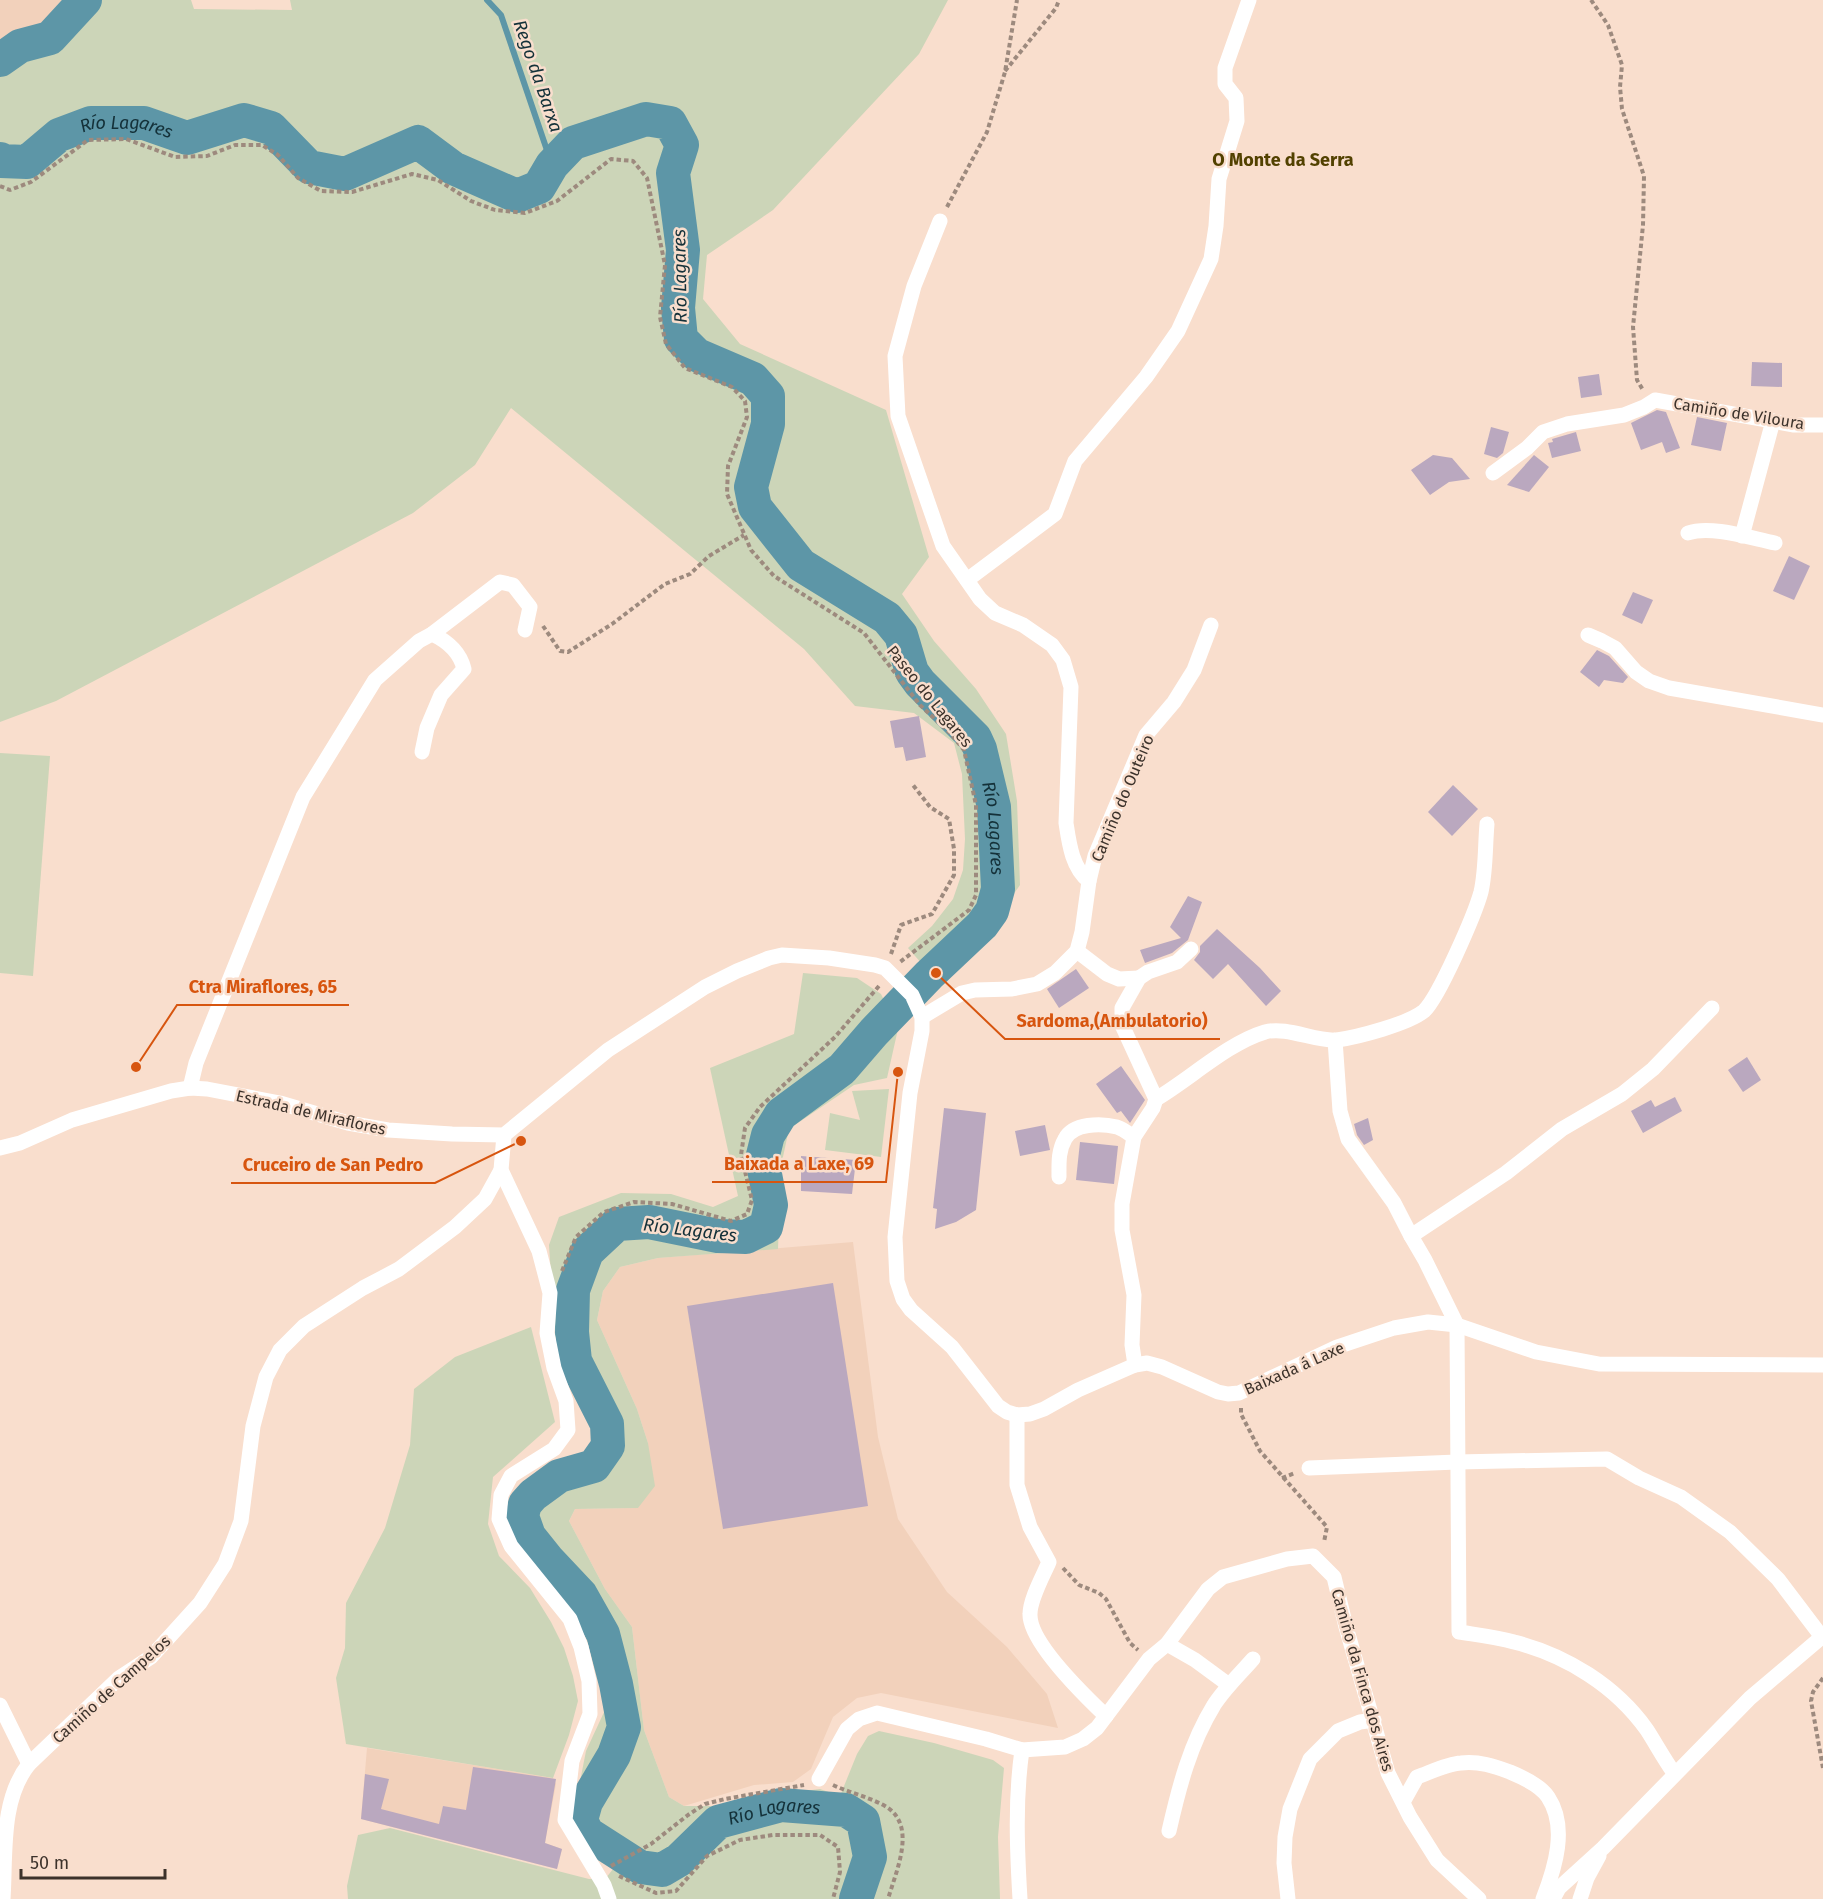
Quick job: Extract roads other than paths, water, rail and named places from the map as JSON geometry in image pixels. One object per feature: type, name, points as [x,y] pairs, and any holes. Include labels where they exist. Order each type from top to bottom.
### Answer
[{"type":"street","points":[[967,580],[1055,514],[1075,461],[1146,377],[1178,331],[1211,259],[1219,179],[1237,121],[1236,98],[1225,84],[1225,68],[1250,0]]},
{"type":"street","points":[[940,221],[914,286],[895,356],[898,416],[944,546],[980,599],[995,613],[1023,625],[1052,645],[1063,660],[1071,687],[1066,823],[1080,874],[1089,881]]},
{"type":"street","name":"Camiño de Viloura","points":[[1493,473],[1527,448],[1543,432],[1567,424],[1623,415],[1655,400],[1773,422],[1823,425]]},
{"type":"street","points":[[1742,536],[1773,422]]},
{"type":"street","points":[[1688,533],[1710,530],[1775,543]]},
{"type":"street","points":[[190,1088],[196,1063],[303,797],[375,680],[419,641],[432,634],[500,582],[513,585],[530,608],[525,630]]},
{"type":"street","name":"Camiño do Outeiro","points":[[1077,951],[1095,856],[1146,735],[1174,702],[1194,669],[1211,625]]},
{"type":"street","points":[[422,752],[427,728],[441,695],[464,669],[462,658],[445,639],[432,634]]},
{"type":"street","points":[[1588,635],[1615,648],[1636,672],[1649,681],[1669,688],[1823,715]]},
{"type":"street","points":[[1135,1365],[1132,1345],[1134,1295],[1122,1230],[1122,1204],[1134,1137],[1153,1108],[1156,1099],[1247,1039],[1268,1031],[1306,1034],[1335,1040],[1373,1033],[1423,1012],[1434,999],[1473,915],[1481,891],[1487,824]]},
{"type":"street","points":[[1156,1099],[1122,1025],[1122,1008],[1139,978],[1148,972],[1177,962],[1191,949]]},
{"type":"street","points":[[920,1012],[962,993],[975,990],[1012,989],[1037,984],[1055,974],[1077,951],[1107,974],[1119,979],[1139,978]]},
{"type":"street","points":[[609,1899],[565,1820],[572,1761],[590,1714],[590,1681],[581,1647],[570,1619],[511,1546],[499,1519],[501,1495],[511,1476],[555,1449],[568,1430],[566,1401],[554,1368],[547,1333],[550,1293],[539,1251],[501,1170],[504,1135],[608,1050],[705,987],[769,958],[782,955],[829,958],[875,965],[890,973],[912,995],[920,1012],[922,1031],[910,1093],[895,1237],[897,1281],[903,1299],[911,1310],[952,1347],[998,1406],[1017,1415],[1017,1485],[1030,1527],[1049,1562],[1029,1615],[1035,1632],[1048,1654],[1107,1716]]},
{"type":"street","points":[[1412,1236],[1506,1173],[1562,1128],[1622,1094],[1653,1069],[1712,1008]]},
{"type":"street","points":[[1335,1040],[1340,1111],[1348,1139],[1394,1203],[1457,1325],[1460,1632],[1514,1642],[1555,1655],[1593,1677],[1626,1705],[1674,1773]]},
{"type":"street","name":"Estrada de Miraflores","points":[[0,1148],[20,1143],[72,1120],[190,1088],[207,1089],[280,1103],[348,1123],[388,1130],[504,1135]]},
{"type":"street","points":[[1059,1177],[1059,1153],[1072,1130],[1099,1124],[1119,1128],[1134,1137]]},
{"type":"street","name":"Camiño de Campelos","points":[[3,1899],[9,1809],[20,1776],[29,1764],[119,1678],[151,1657],[200,1603],[225,1564],[241,1521],[253,1426],[266,1377],[280,1350],[304,1326],[363,1288],[399,1269],[455,1227],[484,1199],[501,1170]]},
{"type":"street","name":"Baixada á Laxe","points":[[1017,1415],[1030,1414],[1044,1409],[1078,1390],[1135,1365],[1147,1363],[1162,1367],[1218,1392],[1239,1393],[1337,1347],[1394,1328],[1428,1322],[1457,1325],[1536,1352],[1599,1364],[1823,1365]]},
{"type":"street","points":[[1309,1468],[1607,1459],[1639,1478],[1681,1497],[1730,1532],[1778,1579],[1822,1636],[1750,1698],[1603,1848],[1559,1888],[1553,1899]]},
{"type":"street","name":"Camiño da Finca dos Aires","points":[[819,1779],[847,1729],[859,1719],[877,1713],[1023,1750],[1065,1746],[1083,1739],[1097,1728],[1149,1659],[1167,1644],[1208,1589],[1223,1577],[1287,1558],[1313,1556],[1334,1577],[1388,1773],[1437,1860],[1479,1899]]},
{"type":"street","points":[[1167,1644],[1229,1685]]},
{"type":"street","points":[[1169,1831],[1179,1788],[1194,1743],[1214,1705],[1253,1659]]},
{"type":"street","points":[[0,1705],[29,1764]]},
{"type":"street","points":[[1288,1899],[1284,1863],[1285,1837],[1290,1809],[1310,1759],[1338,1731],[1360,1722],[1374,1720]]},
{"type":"street","points":[[1020,1899],[1017,1850],[1018,1776],[1023,1750]]},
{"type":"street","points":[[1403,1802],[1418,1777],[1461,1763],[1490,1764],[1523,1778],[1548,1796],[1558,1819],[1558,1848],[1543,1899]]},
{"type":"street","points":[[1581,1899],[1587,1878],[1603,1848]]},
{"type":"waterway","name":"Río Lagares","points":[[0,60],[20,46],[50,38],[85,0]]},
{"type":"waterway","name":"Rego da Barxa","points":[[487,0],[501,15],[552,165]]},
{"type":"waterway","name":"Río Lagares","points":[[0,159],[1,161],[27,162],[59,135],[91,123],[144,123],[187,138],[244,120],[271,128],[309,167],[345,174],[418,142],[453,168],[517,196],[539,187],[552,165],[573,143],[646,119],[670,123],[682,145],[673,173],[683,250],[678,308],[681,339],[697,355],[753,379],[768,396],[768,424],[751,487],[755,507],[801,565],[887,618],[901,635],[912,672],[920,683],[975,738],[980,749],[994,807],[998,889],[992,911],[982,925],[929,975],[842,1069],[781,1114],[768,1135],[762,1159],[771,1205],[766,1227],[746,1237],[718,1236],[649,1222],[617,1224],[587,1252],[573,1290],[572,1332],[575,1361],[607,1424],[608,1446],[594,1466],[559,1476],[533,1495],[525,1504],[522,1516],[529,1536],[581,1595],[603,1634],[616,1684],[624,1727],[614,1755],[586,1802],[581,1820],[587,1833],[640,1867],[662,1870],[679,1860],[718,1822],[781,1805],[846,1810],[863,1821],[870,1857],[856,1899]]},
{"type":"place","name":"Sardoma,(Ambulatorio)","points":[[936,973]]},
{"type":"place","name":"Ctra Miraflores, 65","points":[[136,1067]]},
{"type":"place","name":"Baixada a Laxe, 69","points":[[898,1072]]},
{"type":"place","name":"Cruceiro de San Pedro","points":[[521,1141]]},
{"type":"district","name":"O Monte da Serra","points":[[1283,160]]}]
